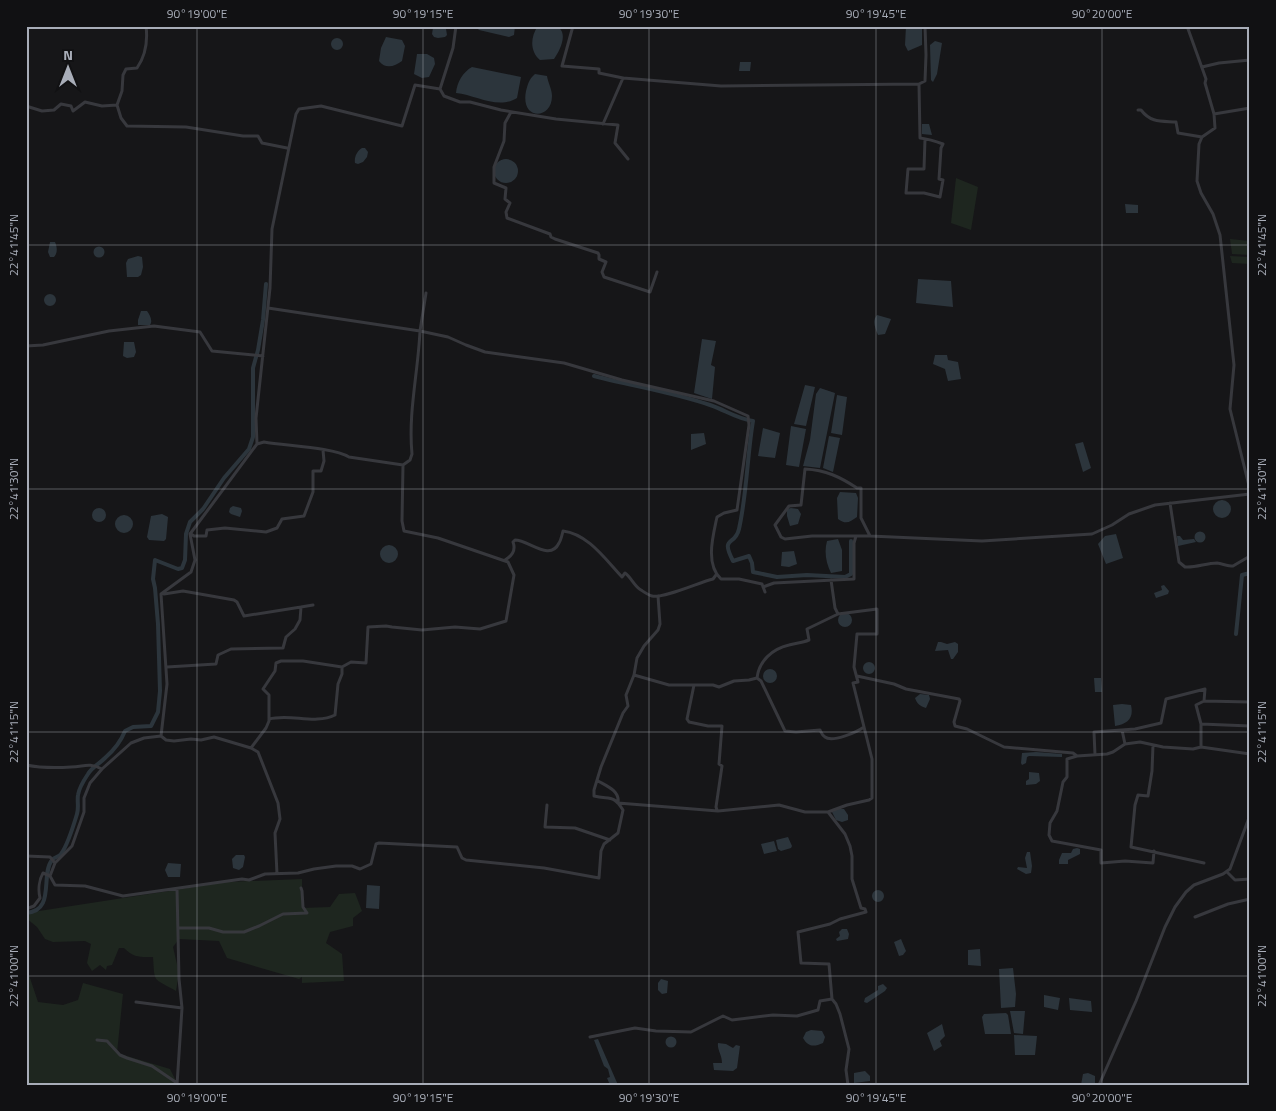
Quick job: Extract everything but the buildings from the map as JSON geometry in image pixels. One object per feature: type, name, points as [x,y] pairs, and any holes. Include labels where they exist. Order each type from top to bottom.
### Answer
[{"type":"street","points":[[146,26],[147,44],[143,59],[137,68],[126,69],[117,105],[121,118],[127,126],[186,127],[243,136],[254,135],[258,136],[262,143],[287,148]]},
{"type":"street","points":[[456,26],[453,48],[440,89],[444,96],[460,102],[470,102],[510,112],[618,125],[615,143],[628,159]]},
{"type":"street","points":[[573,26],[562,66],[599,69],[599,73],[623,78],[721,86],[920,84],[925,80],[926,26]]},
{"type":"street","points":[[1187,26],[1202,67],[1214,114],[1215,127],[1202,137],[1198,152],[1197,185],[1213,214],[1220,235],[1234,365],[1230,409],[1250,490]]},
{"type":"street","points":[[1202,67],[1219,63],[1250,60]]},
{"type":"street","points":[[603,124],[623,78]]},
{"type":"street","points":[[920,84],[920,138],[925,139],[943,144],[941,148],[939,179],[943,180],[940,197],[924,193],[906,193],[908,169],[924,168],[925,139]]},
{"type":"street","points":[[257,444],[256,418],[261,356],[268,308],[272,229],[287,148],[296,114],[299,109],[320,106],[402,126],[415,85],[440,89]]},
{"type":"street","points":[[26,106],[42,111],[54,110],[61,104],[71,106],[73,111],[85,102],[102,106],[117,105]]},
{"type":"street","points":[[1214,114],[1250,108]]},
{"type":"street","points":[[1138,110],[1141,110],[1147,117],[1153,120],[1176,122],[1178,133],[1202,137]]},
{"type":"street","points":[[510,112],[506,123],[504,141],[494,167],[494,183],[506,188],[505,199],[510,203],[506,212],[507,218],[547,232],[555,239],[600,255],[598,259],[606,262],[602,272],[604,277],[612,281],[650,292],[657,272]]},
{"type":"street","points":[[161,594],[191,572],[194,560],[190,534],[257,444],[264,442],[323,450],[344,454],[349,457],[403,465],[410,460],[412,454],[411,416],[426,293]]},
{"type":"street","points":[[268,308],[420,331],[448,337],[466,346],[486,352],[564,363],[622,380],[714,401],[748,416],[749,425],[737,510],[724,513],[717,517],[716,522],[711,558],[716,575],[721,580],[756,582],[762,584],[764,590],[774,583],[854,579],[854,543],[856,536]]},
{"type":"street","points":[[26,346],[42,345],[109,331],[154,326],[200,332],[212,351],[261,356]]},
{"type":"street","points":[[190,534],[206,536],[208,530],[225,528],[266,532],[277,528],[282,519],[304,516],[313,492],[313,472],[321,471],[323,466],[323,450]]},
{"type":"street","points":[[251,748],[266,728],[269,719],[269,695],[263,689],[275,671],[276,663],[281,661],[303,661],[342,667],[351,662],[366,663],[368,627],[386,626],[422,630],[455,627],[480,629],[506,621],[514,575],[508,562],[438,538],[404,531],[402,521],[403,465]]},
{"type":"street","points":[[870,536],[860,518],[861,488],[857,488],[829,472],[806,469],[801,505],[789,506],[775,525],[781,537],[870,536],[982,541],[1092,534],[1130,514],[1155,505],[1250,494]]},
{"type":"street","points":[[1170,503],[1179,562],[1184,567],[1219,563],[1233,566],[1250,556]]},
{"type":"street","points":[[504,560],[512,555],[514,549],[513,542],[515,540],[520,540],[541,550],[550,552],[555,550],[560,542],[563,531],[571,532],[593,546],[622,577],[625,573],[638,588],[651,596],[658,596],[712,579],[716,575]]},
{"type":"street","points":[[831,580],[835,608],[838,614]]},
{"type":"street","points":[[161,594],[182,592],[234,600],[244,616],[313,604]]},
{"type":"street","points":[[161,594],[167,667],[161,736]]},
{"type":"street","points":[[26,908],[34,906],[40,898],[38,890],[40,877],[43,873],[50,876],[55,885],[85,886],[123,896],[242,879],[249,880],[265,874],[298,873],[336,866],[352,866],[360,869],[372,864],[374,846],[379,843],[457,848],[462,858],[466,860],[544,868],[599,878],[601,851],[604,844],[618,833],[622,810],[615,800],[608,797],[594,796],[594,790],[623,712],[628,706],[626,695],[634,675],[636,658],[658,630],[660,624],[658,596]]},
{"type":"street","points":[[167,667],[216,664],[218,655],[231,649],[283,648],[286,636],[295,629],[300,620],[301,607]]},
{"type":"street","points":[[618,803],[718,811],[779,805],[805,812],[828,812],[872,798],[872,759],[853,683],[858,682],[854,667],[857,634],[877,634],[877,609],[838,614],[807,629],[809,640],[804,643],[791,644],[780,648],[768,655],[758,667],[756,678]]},
{"type":"street","points":[[269,719],[297,717],[326,719],[335,716],[338,684],[342,674],[342,667]]},
{"type":"street","points":[[634,675],[669,685],[719,686],[734,681],[756,678],[761,681],[785,731],[820,730],[825,737],[831,739],[858,732],[864,727]]},
{"type":"street","points":[[856,676],[894,684],[906,689],[958,699],[960,701],[954,722],[955,726],[967,729],[1004,747],[1074,753],[1078,756]]},
{"type":"street","points":[[694,685],[687,719],[689,722],[708,726],[722,726],[719,764],[722,766],[716,807],[718,811]]},
{"type":"street","points":[[1095,756],[1094,732],[1122,730],[1161,723],[1166,699],[1205,689],[1204,701]]},
{"type":"street","points":[[1201,747],[1201,724],[1196,705],[1204,701],[1250,702]]},
{"type":"street","points":[[1201,724],[1250,726]]},
{"type":"street","points":[[1122,730],[1125,744]]},
{"type":"street","points":[[50,876],[55,864],[72,846],[84,812],[84,798],[88,786],[101,768],[134,741],[161,736],[166,740],[174,741],[202,740],[214,737],[251,748],[258,752],[277,799],[280,819],[275,833],[277,874]]},
{"type":"street","points":[[1154,851],[1153,864],[1125,861],[1101,863],[1101,850],[1052,841],[1049,835],[1050,823],[1056,811],[1063,782],[1067,778],[1067,759],[1114,752],[1125,744],[1140,742],[1193,749],[1201,747],[1250,754]]},
{"type":"street","points":[[1153,745],[1152,772],[1148,796],[1138,795],[1130,847],[1204,863]]},
{"type":"street","points":[[26,765],[44,768],[70,768],[92,764],[101,768]]},
{"type":"street","points":[[598,781],[614,791],[619,798],[618,803]]},
{"type":"street","points":[[547,805],[545,827],[575,828],[611,840]]},
{"type":"street","points":[[828,812],[845,834],[852,856],[852,879],[861,908],[865,909],[866,912],[798,932],[801,963],[829,964],[832,999],[840,1014],[849,1049],[846,1070],[848,1085]]},
{"type":"street","points":[[1099,1085],[1175,907],[1194,885],[1228,874],[1250,815]]},
{"type":"street","points":[[26,856],[50,856],[55,864]]},
{"type":"street","points":[[1228,874],[1233,879],[1250,879]]},
{"type":"street","points":[[179,928],[209,928],[224,932],[244,932],[283,914],[307,913],[303,906],[301,888]]},
{"type":"street","points":[[177,889],[179,979],[182,1008],[177,1084]]},
{"type":"street","points":[[1195,917],[1228,904],[1250,899]]},
{"type":"street","points":[[590,1037],[635,1028],[691,1032],[723,1016],[732,1020],[773,1015],[797,1016],[818,1010],[820,1001],[832,999]]},
{"type":"street","points":[[136,1002],[182,1008]]},
{"type":"street","points":[[97,1040],[106,1041],[120,1055],[152,1066],[177,1084]]},
{"type":"shaded area","points":[[475,26],[515,26],[514,35],[509,37],[479,30]]},
{"type":"shaded area","points":[[538,26],[554,26],[562,31],[562,44],[554,59],[540,60],[534,53],[532,39]]},
{"type":"shaded area","points":[[906,26],[922,26],[922,45],[908,51],[905,45]]},
{"type":"shaded area","points":[[433,28],[446,29],[447,35],[445,37],[434,37],[432,34]]},
{"type":"shaded area","points":[[386,37],[402,40],[405,46],[402,61],[390,66],[385,66],[379,61],[381,48]]},
{"type":"shaded area","points":[[339,38],[342,39],[342,49],[335,50],[332,49],[331,42],[332,39]]},
{"type":"shaded area","points":[[935,41],[942,43],[937,74],[933,82],[931,80],[930,45]]},
{"type":"shaded area","points":[[417,54],[427,54],[434,58],[435,64],[429,77],[422,78],[414,74]]},
{"type":"shaded area","points":[[740,62],[751,62],[750,71],[739,71]]},
{"type":"shaded area","points":[[472,67],[521,77],[517,98],[502,103],[456,93],[461,78]]},
{"type":"shaded area","points":[[535,74],[547,76],[552,96],[551,104],[547,110],[537,114],[528,108],[525,101],[528,84]]},
{"type":"shaded area","points":[[922,124],[929,124],[932,135],[922,134]]},
{"type":"shaded area","points":[[362,148],[365,148],[368,152],[367,157],[363,162],[355,163],[356,154]]},
{"type":"shaded area","points":[[506,159],[514,163],[518,171],[514,179],[506,183],[498,179],[494,171],[498,163]]},
{"type":"shaded area","points":[[956,178],[978,187],[971,230],[951,223]]},
{"type":"shaded area","points":[[1125,204],[1138,205],[1138,213],[1126,213]]},
{"type":"shaded area","points":[[1230,239],[1250,241],[1250,255],[1232,254]]},
{"type":"shaded area","points":[[50,242],[55,242],[56,245],[57,252],[54,257],[50,257],[48,252]]},
{"type":"shaded area","points":[[99,246],[105,252],[99,258],[93,252]]},
{"type":"shaded area","points":[[138,256],[142,257],[143,267],[141,275],[138,277],[127,277],[126,263],[128,259]]},
{"type":"shaded area","points":[[1230,256],[1250,257],[1250,264],[1232,263]]},
{"type":"shaded area","points":[[918,279],[951,281],[953,307],[916,303]]},
{"type":"shaded area","points":[[52,294],[55,295],[55,305],[48,306],[45,305],[44,298],[45,295]]},
{"type":"shaded area","points":[[141,311],[147,311],[151,320],[150,325],[138,325]]},
{"type":"shaded area","points":[[877,315],[891,319],[885,334],[878,335],[874,322]]},
{"type":"shaded area","points":[[702,339],[716,341],[711,365],[715,367],[712,399],[694,393]]},
{"type":"shaded area","points":[[124,342],[134,342],[136,352],[134,357],[127,358],[123,356]]},
{"type":"shaded area","points":[[935,355],[947,355],[948,360],[958,362],[961,379],[948,381],[945,369],[933,364]]},
{"type":"shaded area","points":[[805,385],[815,387],[806,426],[794,424]]},
{"type":"shaded area","points":[[820,388],[835,393],[820,468],[803,466],[810,440],[816,394]]},
{"type":"shaded area","points":[[837,395],[847,397],[842,435],[831,433]]},
{"type":"shaded area","points":[[791,426],[806,429],[799,467],[786,465]]},
{"type":"shaded area","points":[[763,428],[780,433],[775,458],[758,456]]},
{"type":"shaded area","points":[[704,433],[706,444],[691,450],[691,434]]},
{"type":"shaded area","points":[[829,436],[840,438],[833,472],[823,468]]},
{"type":"shaded area","points":[[1083,442],[1091,468],[1083,472],[1075,444]]},
{"type":"shaded area","points":[[840,492],[856,493],[858,498],[857,517],[848,522],[838,519],[837,498]]},
{"type":"shaded area","points":[[1222,500],[1228,503],[1231,509],[1228,515],[1222,518],[1216,515],[1213,509],[1216,503]]},
{"type":"shaded area","points":[[233,506],[241,508],[240,517],[229,512]]},
{"type":"shaded area","points":[[99,508],[104,510],[106,515],[104,520],[99,522],[94,520],[92,515],[94,510]]},
{"type":"shaded area","points":[[787,509],[798,509],[801,514],[798,524],[790,526]]},
{"type":"shaded area","points":[[162,514],[168,517],[166,539],[164,541],[149,540],[147,537],[151,516]]},
{"type":"shaded area","points":[[124,515],[132,520],[133,524],[128,532],[124,533],[116,528],[115,524],[120,516]]},
{"type":"shaded area","points":[[1198,532],[1202,532],[1205,537],[1204,541],[1198,542],[1195,539],[1195,535]]},
{"type":"shaded area","points":[[1116,534],[1123,558],[1106,564],[1098,544],[1105,536]]},
{"type":"shaded area","points":[[1177,536],[1180,536],[1183,540],[1194,539],[1196,542],[1178,546]]},
{"type":"shaded area","points":[[838,539],[842,550],[842,571],[831,573],[826,557],[826,545],[827,541]]},
{"type":"shaded area","points":[[389,545],[395,548],[398,554],[395,560],[389,563],[383,560],[380,554],[383,548]]},
{"type":"shaded area","points":[[794,551],[797,564],[789,567],[781,566],[782,552]]},
{"type":"shaded area","points":[[1164,585],[1169,591],[1168,594],[1156,598],[1154,593],[1162,590],[1161,586]]},
{"type":"shaded area","points":[[845,613],[850,615],[852,620],[850,625],[845,627],[840,625],[838,620],[840,615]]},
{"type":"shaded area","points":[[938,642],[947,644],[955,642],[958,644],[958,652],[953,659],[951,659],[948,650],[935,651]]},
{"type":"shaded area","points":[[871,662],[874,663],[874,673],[867,674],[864,673],[863,666],[864,663]]},
{"type":"shaded area","points":[[767,669],[773,669],[777,676],[773,683],[767,683],[763,679],[763,673]]},
{"type":"shaded area","points":[[1094,678],[1101,678],[1102,692],[1095,692]]},
{"type":"shaded area","points":[[920,694],[929,695],[930,699],[926,708],[919,704],[915,698]]},
{"type":"shaded area","points":[[1113,705],[1131,705],[1131,717],[1127,722],[1115,726]]},
{"type":"shaded area","points":[[1022,753],[1062,754],[1062,757],[1029,756],[1026,763],[1022,765]]},
{"type":"shaded area","points":[[1029,772],[1039,773],[1040,781],[1036,784],[1026,785],[1026,781],[1029,779]]},
{"type":"shaded area","points":[[837,809],[844,809],[848,815],[848,820],[842,822],[836,820],[832,812]]},
{"type":"shaded area","points":[[788,837],[791,848],[781,851],[778,849],[776,840]]},
{"type":"shaded area","points":[[774,841],[777,851],[764,854],[761,844]]},
{"type":"shaded area","points":[[1073,849],[1080,849],[1080,854],[1068,860],[1068,864],[1059,864],[1062,853],[1071,853]]},
{"type":"shaded area","points":[[1027,852],[1030,852],[1032,866],[1031,873],[1026,874],[1017,869],[1018,867],[1027,868],[1025,858]]},
{"type":"shaded area","points":[[236,855],[244,855],[245,857],[243,867],[239,870],[233,868],[232,859]]},
{"type":"shaded area","points":[[168,863],[181,864],[180,877],[168,877],[165,870]]},
{"type":"shaded area","points":[[302,879],[302,908],[330,907],[339,894],[355,893],[362,911],[353,918],[353,926],[330,932],[326,943],[342,954],[344,981],[302,983],[302,977],[299,979],[227,958],[219,941],[179,939],[173,947],[179,973],[176,991],[156,979],[153,957],[137,956],[124,948],[119,948],[112,965],[107,966],[106,970],[100,965],[92,971],[87,963],[91,944],[85,941],[53,942],[45,939],[37,927],[26,918],[26,913],[227,882]]},
{"type":"shaded area","points":[[367,885],[380,886],[379,909],[366,908]]},
{"type":"shaded area","points":[[876,890],[880,890],[884,896],[880,902],[876,902],[872,898],[872,894]]},
{"type":"shaded area","points":[[842,929],[847,929],[848,939],[837,941],[836,939],[840,936],[839,932]]},
{"type":"shaded area","points":[[901,939],[906,951],[903,955],[899,956],[894,942]]},
{"type":"shaded area","points":[[980,949],[981,966],[968,965],[968,950]]},
{"type":"shaded area","points":[[26,966],[38,1002],[63,1005],[78,1000],[83,983],[123,994],[117,1053],[170,1069],[178,1085],[26,1085]]},
{"type":"shaded area","points":[[1013,968],[1016,994],[1015,1007],[1001,1008],[999,969]]},
{"type":"shaded area","points":[[661,979],[668,981],[667,993],[662,994],[658,990],[658,983]]},
{"type":"shaded area","points":[[883,984],[887,988],[885,991],[867,1003],[864,1002],[865,998],[878,990],[878,986]]},
{"type":"shaded area","points":[[1044,995],[1060,998],[1058,1010],[1044,1007]]},
{"type":"shaded area","points":[[1069,998],[1091,1001],[1092,1012],[1070,1010]]},
{"type":"shaded area","points":[[1010,1011],[1025,1011],[1023,1034],[1014,1033]]},
{"type":"shaded area","points":[[1006,1013],[1011,1034],[985,1034],[982,1017],[984,1014]]},
{"type":"shaded area","points":[[942,1024],[945,1036],[940,1041],[942,1046],[934,1051],[927,1033]]},
{"type":"shaded area","points":[[811,1030],[822,1031],[825,1037],[823,1043],[811,1045],[805,1041],[803,1038],[806,1032]]},
{"type":"shaded area","points":[[1014,1035],[1037,1036],[1035,1055],[1015,1055]]},
{"type":"shaded area","points":[[671,1036],[677,1042],[671,1048],[665,1042]]},
{"type":"shaded area","points":[[598,1039],[618,1085],[610,1085],[607,1078],[610,1077],[608,1069],[604,1066],[594,1040]]},
{"type":"shaded area","points":[[718,1043],[726,1044],[733,1048],[736,1045],[740,1046],[737,1068],[733,1071],[714,1070],[713,1063],[722,1063]]},
{"type":"shaded area","points":[[865,1071],[870,1076],[870,1081],[854,1083],[854,1073]]},
{"type":"shaded area","points":[[1088,1073],[1095,1076],[1095,1085],[1081,1085],[1083,1074]]},
{"type":"waterway","points":[[26,913],[35,911],[41,906],[46,891],[49,867],[53,859],[61,854],[68,840],[78,812],[79,792],[86,776],[114,749],[125,731],[133,727],[151,726],[158,712],[160,691],[158,624],[153,579],[155,560],[178,569],[182,568],[185,560],[186,534],[190,522],[203,509],[224,478],[249,449],[253,437],[253,368],[263,320],[266,284]]},
{"type":"waterway","points":[[594,376],[696,400],[753,421],[739,529],[735,538],[728,544],[729,553],[733,561],[749,556],[753,572],[777,577],[807,575],[845,577],[851,574],[851,541]]},
{"type":"waterway","points":[[1236,634],[1242,575],[1250,573]]}]
